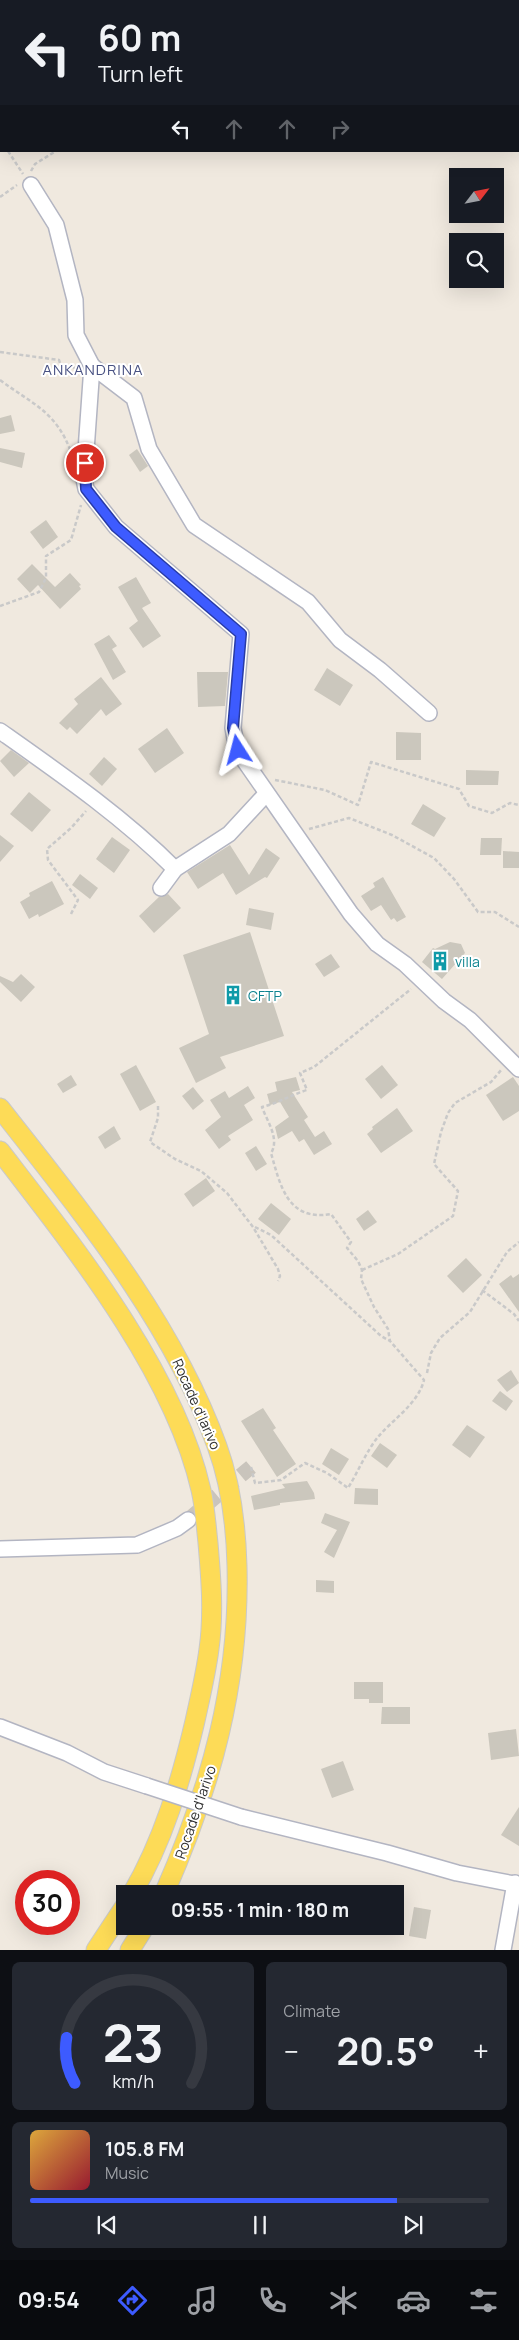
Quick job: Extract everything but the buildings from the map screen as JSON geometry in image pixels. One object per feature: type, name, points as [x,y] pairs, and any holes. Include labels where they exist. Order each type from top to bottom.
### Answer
[{"type":"main road","name":"Rocade d'Iarivo","points":[[0,1108],[79,1209],[137,1290],[176,1356],[201,1406],[218,1448],[231,1499],[236,1548],[238,1606],[232,1673],[210,1774],[190,1836],[168,1885]]},
{"type":"main road","name":"Rocade d'Iarivo","points":[[0,1151],[81,1260],[157,1378],[175,1412],[190,1449],[202,1491],[211,1586],[209,1648],[185,1760],[166,1823],[137,1885]]},
{"type":"main road","points":[[96,1950],[116,1920]]},
{"type":"main road","points":[[130,1950],[139,1935]]},
{"type":"street","points":[[29,182],[56,225],[76,300],[76,335],[92,366],[134,398],[149,449],[194,525],[308,602],[340,640],[380,670],[429,713]]},
{"type":"street","points":[[92,366],[84,479],[86,489],[116,527],[241,634],[233,728],[238,750],[266,794],[351,914],[377,944],[405,964],[444,1001],[470,1020],[516,1065]]},
{"type":"street","points":[[0,731],[67,778],[152,846],[176,869]]},
{"type":"street","points":[[161,888],[176,869],[229,834],[266,794]]},
{"type":"street","points":[[0,1549],[137,1545],[178,1528],[188,1520]]},
{"type":"street","points":[[0,1726],[66,1753],[104,1772],[242,1817],[387,1853],[457,1873],[517,1884],[503,1950]]},
{"type":"path","points":[[9,152],[29,182]]},
{"type":"path","points":[[0,197],[29,182],[34,164],[54,152]]},
{"type":"path","points":[[0,352],[59,360],[61,366],[86,369],[92,366]]},
{"type":"path","points":[[0,380],[49,414],[59,426],[73,457]]},
{"type":"path","points":[[0,606],[39,592],[46,578],[46,556],[71,540],[86,489]]},
{"type":"path","points":[[275,780],[325,790],[358,805],[371,762],[460,789],[469,806],[484,811],[492,813],[510,803],[519,805]]},
{"type":"path","points":[[71,914],[78,900],[48,860],[47,849],[97,802]]},
{"type":"path","points":[[302,831],[349,818],[392,835],[434,858],[454,878],[478,912],[495,912],[519,927]]},
{"type":"path","points":[[390,1341],[388,1329],[374,1307],[361,1279],[362,1270],[358,1261],[347,1248],[351,1242],[348,1236],[331,1214],[321,1216],[297,1209],[287,1198],[276,1178],[271,1153],[275,1147],[274,1136],[262,1108],[281,1102],[284,1097],[307,1090],[300,1073],[314,1066],[421,979]]},
{"type":"path","points":[[362,1270],[398,1254],[453,1216],[458,1192],[434,1164],[441,1132],[448,1113],[455,1103],[491,1082],[500,1071],[516,1065]]},
{"type":"path","points":[[158,1106],[158,1118],[150,1142],[175,1159],[201,1170],[227,1193],[253,1227],[278,1269],[280,1276],[278,1281]]},
{"type":"path","points":[[251,1467],[255,1483],[280,1480],[305,1463],[327,1473],[348,1488],[377,1438],[413,1402],[422,1390],[424,1380],[390,1341],[381,1336],[271,1235],[253,1227]]},
{"type":"path","points":[[427,1374],[431,1353],[440,1338],[470,1312],[507,1252],[519,1242]]},
{"type":"path","points":[[482,1290],[514,1314],[519,1321]]},
{"type":"tunnel","points":[[188,1520],[251,1467]]},
{"type":"place","name":"villa","points":[[440,961]]},
{"type":"place","name":"CFTP","points":[[233,995]]},
{"type":"district","name":"ANKANDRINA","points":[[93,369]]},
{"type":"route","points":[[85,463],[84,479],[86,489],[116,527],[241,634],[233,728],[238,750]]}]
